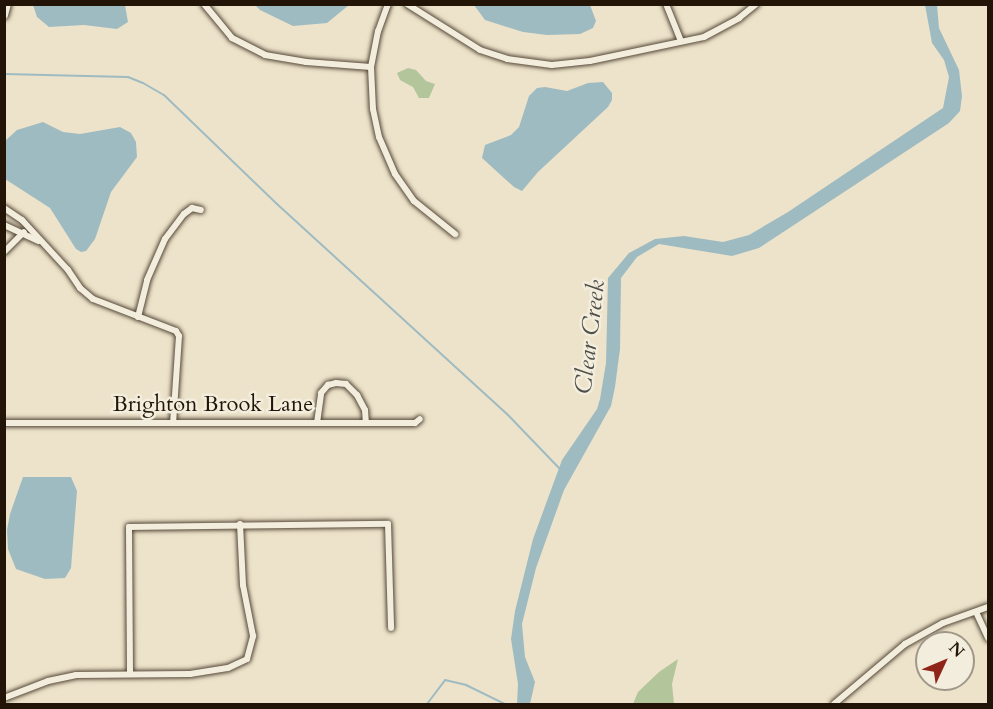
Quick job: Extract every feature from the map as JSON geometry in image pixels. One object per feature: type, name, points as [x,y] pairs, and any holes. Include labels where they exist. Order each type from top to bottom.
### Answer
[{"type":"main road","points":[[4,15],[7,4]]},
{"type":"street","points":[[204,4],[232,38],[265,55],[306,62],[371,67]]},
{"type":"street","points":[[388,4],[378,31],[371,67],[376,122],[395,174],[425,212],[455,234]]},
{"type":"street","points":[[407,4],[466,44],[501,57],[534,64],[570,64],[681,42],[716,32],[756,4]]},
{"type":"street","points":[[666,4],[681,42]]},
{"type":"street","points":[[4,208],[28,227],[80,288],[93,299],[176,331],[179,336],[173,423]]},
{"type":"street","points":[[138,316],[147,280],[165,239],[184,214],[192,208],[201,210]]},
{"type":"street","points":[[4,225],[43,243]]},
{"type":"street","points":[[4,252],[28,227]]},
{"type":"street","points":[[317,423],[321,393],[328,385],[336,382],[346,384],[357,395],[364,410],[366,423]]},
{"type":"street","name":"Brighton Brook Lane","points":[[4,423],[415,423],[420,419]]},
{"type":"street","points":[[4,698],[48,681],[76,675],[190,674],[228,668],[247,659],[254,636],[243,585],[240,524]]},
{"type":"street","points":[[130,673],[129,527],[388,524],[391,628]]},
{"type":"street","points":[[834,705],[904,644],[944,623],[988,608]]},
{"type":"street","points":[[976,612],[988,638]]},
{"type":"green space","points":[[408,68],[416,70],[426,81],[435,84],[429,98],[419,98],[413,87],[400,80],[397,73]]},
{"type":"green space","points":[[678,659],[672,684],[674,704],[633,704],[638,692],[659,672]]},
{"type":"water","points":[[33,5],[125,5],[128,22],[117,29],[84,25],[49,27],[37,17]]},
{"type":"water","points":[[255,5],[349,5],[327,23],[293,26],[260,10]]},
{"type":"water","points":[[474,5],[590,5],[596,21],[593,28],[580,34],[547,35],[523,32],[485,20]]},
{"type":"water","points":[[925,5],[937,5],[939,28],[959,70],[962,96],[960,111],[949,123],[759,248],[732,256],[659,244],[637,257],[621,278],[620,349],[611,406],[564,490],[536,568],[522,624],[525,657],[535,682],[530,704],[517,704],[518,684],[511,639],[515,611],[533,539],[562,460],[597,409],[600,399],[606,363],[608,278],[629,253],[655,239],[684,236],[723,242],[749,235],[788,212],[943,108],[949,77],[944,60],[932,43]]},
{"type":"water","points":[[603,82],[612,93],[612,100],[608,107],[538,172],[522,191],[514,187],[482,158],[485,145],[511,135],[519,127],[529,96],[537,88],[567,91],[588,83]]},
{"type":"water","points":[[43,122],[63,132],[80,134],[120,127],[131,133],[136,142],[137,157],[111,192],[95,239],[86,251],[81,252],[76,249],[50,208],[5,179],[5,141],[17,130]]},
{"type":"water","points":[[23,477],[71,477],[77,491],[71,568],[65,578],[45,579],[16,569],[8,549],[7,530]]},
{"type":"waterway","points":[[4,74],[128,77],[164,95],[277,204],[507,414],[560,469]]},
{"type":"waterway","points":[[427,704],[445,680],[466,685],[505,704]]},
{"type":"water label","name":"Clear Creek","points":[[590,337]]}]
